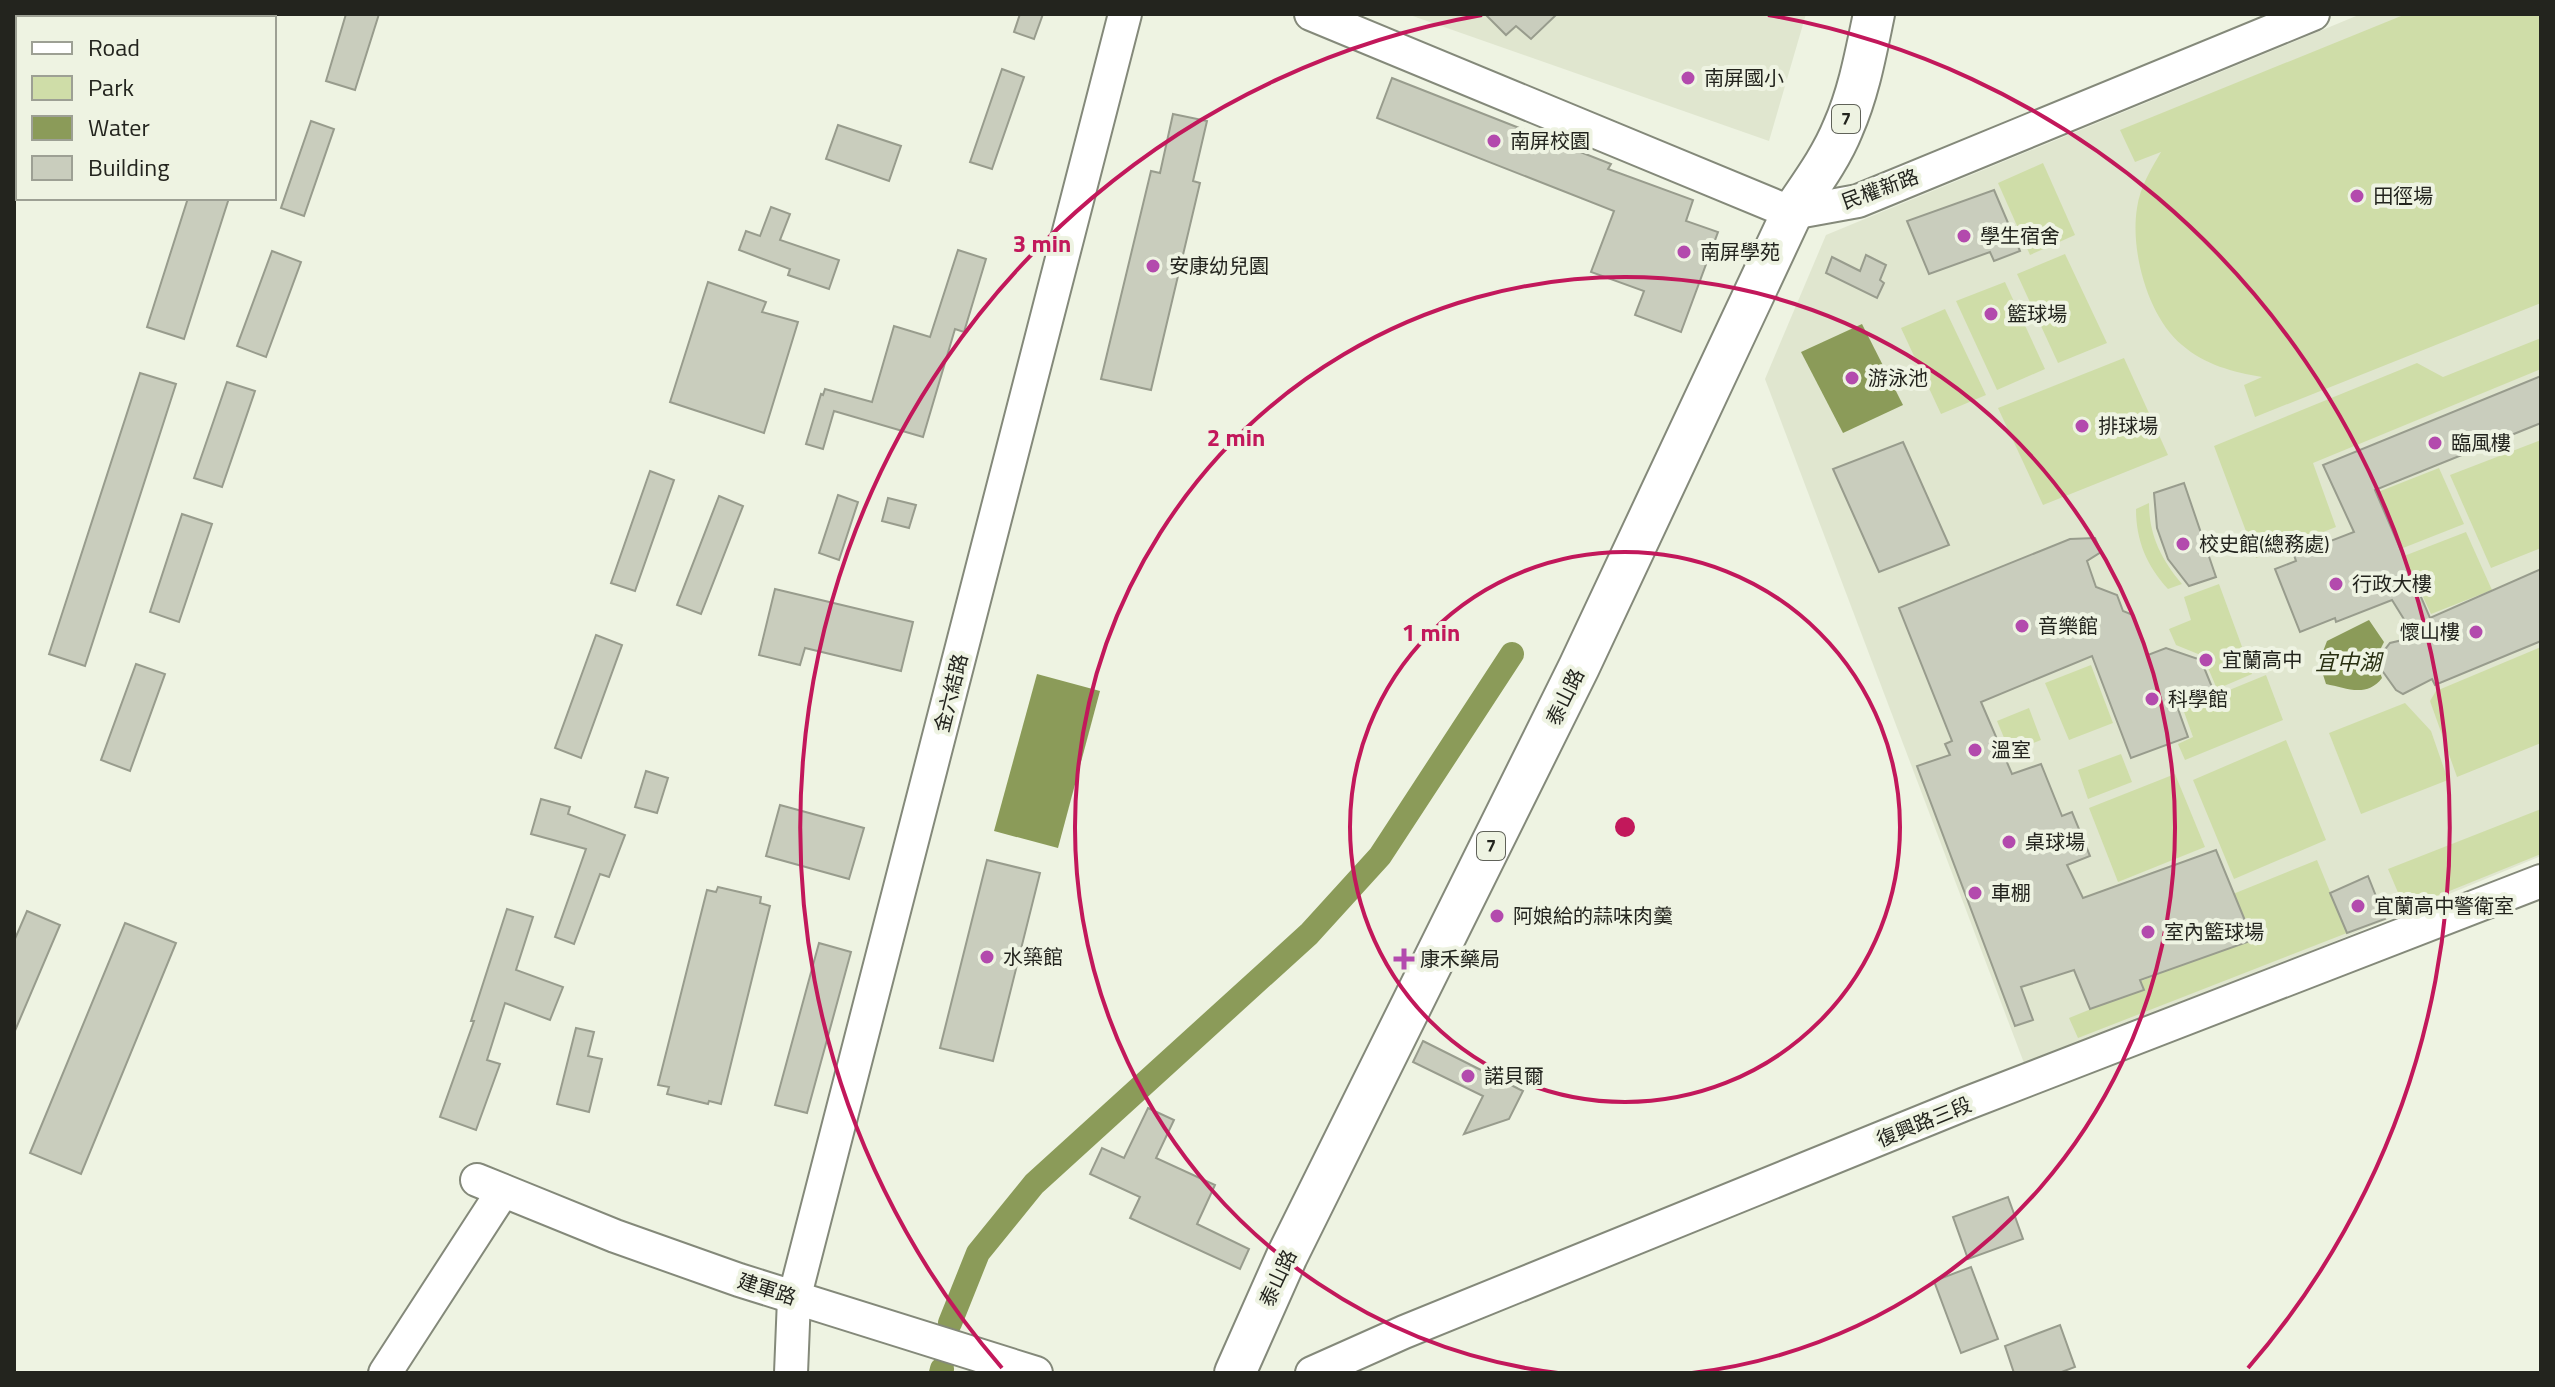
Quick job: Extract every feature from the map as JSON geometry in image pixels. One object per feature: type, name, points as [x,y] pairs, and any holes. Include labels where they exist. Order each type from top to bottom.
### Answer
[{"type":"main road","name":"泰山路","points":[[1235,1373],[1294,1243],[1579,667],[1792,213],[1843,129],[1859,81],[1874,14]]},
{"type":"street","name":"金六結路","points":[[791,1373],[794,1299],[1125,14]]},
{"type":"street","points":[[1311,14],[1792,213]]},
{"type":"street","name":"民權新路","points":[[1792,213],[1858,201],[2313,14]]},
{"type":"street","name":"復興路三段","points":[[1312,1373],[1344,1366],[1965,1104],[2541,881]]},
{"type":"street","name":"建軍路","points":[[385,1373],[490,1186],[615,1236],[794,1299],[954,1345],[1036,1373]]},
{"type":"shaded area","name":"南屏國小","points":[[1407,14],[1806,14],[1769,141]]},
{"type":"shaded area","name":"宜蘭高中","points":[[2361,14],[2541,14],[2541,856],[2166,1011],[2024,1063],[1765,379],[1826,235]]},
{"type":"green space","name":"田徑場","points":[[2406,14],[2541,14],[2541,303],[2255,417],[2244,385],[2262,377],[2220,367],[2191,352],[2170,333],[2151,301],[2136,244],[2137,208],[2146,178],[2161,152],[2135,162],[2120,130]]},
{"type":"green space","points":[[2043,163],[2075,235],[2030,255],[1998,183]]},
{"type":"green space","points":[[2065,254],[2107,343],[2058,363],[2017,274]]},
{"type":"green space","points":[[2005,282],[2045,369],[1997,390],[1956,301]]},
{"type":"green space","points":[[1945,309],[1986,395],[1941,414],[1901,328]]},
{"type":"green space","points":[[2541,338],[2541,369],[2313,463],[2336,527],[2256,558],[2214,446],[2417,363],[2443,377]]},
{"type":"green space","points":[[2124,358],[2168,455],[2043,505],[1998,408]]},
{"type":"green space","points":[[2541,440],[2541,548],[2491,568],[2450,475]]},
{"type":"green space","points":[[2439,468],[2464,524],[2403,548],[2378,492]]},
{"type":"green space","points":[[2149,503],[2151,526],[2158,546],[2182,584],[2168,589],[2149,562],[2138,532],[2136,509]]},
{"type":"green space","points":[[2466,532],[2492,590],[2431,614],[2404,556]]},
{"type":"green space","points":[[2219,584],[2252,674],[2217,689],[2203,656],[2176,645],[2169,629],[2191,620],[2184,597]]},
{"type":"green space","points":[[2541,647],[2541,743],[2457,777],[2430,701],[2436,691]]},
{"type":"green space","points":[[2091,665],[2113,723],[2069,740],[2045,683]]},
{"type":"green space","points":[[2266,675],[2283,720],[2185,760],[2178,744],[2193,737],[2183,709]]},
{"type":"green space","points":[[2405,703],[2431,731],[2448,780],[2361,814],[2329,733]]},
{"type":"green space","points":[[2029,708],[2041,740],[2010,752],[1997,721]]},
{"type":"green space","points":[[2286,740],[2326,840],[2234,879],[2193,780]]},
{"type":"green space","points":[[2121,754],[2132,782],[2088,799],[2078,770]]},
{"type":"green space","points":[[2175,774],[2205,847],[2118,882],[2089,808]]},
{"type":"green space","points":[[2541,809],[2541,854],[2405,909],[2388,869]]},
{"type":"green space","points":[[2317,860],[2347,933],[2078,1038],[2069,1018],[2140,989],[2139,982],[2248,937],[2233,894]]},
{"type":"water","name":"游泳池","points":[[1862,324],[1903,405],[1843,433],[1801,352]]},
{"type":"water","name":"宜中湖","points":[[2369,620],[2384,642],[2375,660],[2382,678],[2363,690],[2326,684],[2319,662],[2327,641]]},
{"type":"water","points":[[1037,674],[1100,691],[1058,848],[994,831]]},
{"type":"building","points":[[346,14],[379,14],[355,90],[326,81]]},
{"type":"building","points":[[1020,14],[1043,14],[1034,39],[1014,32]]},
{"type":"building","points":[[1485,14],[1557,14],[1531,39],[1516,26],[1506,35]]},
{"type":"building","points":[[1002,69],[1024,77],[992,169],[970,162]]},
{"type":"building","points":[[1392,78],[1611,164],[1608,169],[1693,200],[1686,221],[1718,232],[1681,332],[1635,315],[1644,291],[1591,272],[1614,211],[1377,118]]},
{"type":"building","points":[[1173,114],[1207,121],[1193,181],[1200,183],[1151,390],[1101,379],[1151,171],[1160,173]]},
{"type":"building","points":[[311,121],[334,129],[304,216],[281,208]]},
{"type":"building","points":[[838,125],[901,146],[889,181],[826,159]]},
{"type":"building","name":"學生宿舍","points":[[1994,190],[2020,251],[1994,261],[1990,252],[1929,274],[1907,221]]},
{"type":"building","points":[[187,200],[228,200],[184,339],[147,327]]},
{"type":"building","points":[[771,207],[790,214],[780,240],[839,260],[829,289],[788,275],[790,269],[739,250],[746,231],[760,236]]},
{"type":"building","points":[[958,250],[986,259],[964,332],[955,329],[923,437],[834,411],[823,449],[806,444],[825,389],[872,402],[894,326],[930,337]]},
{"type":"building","points":[[272,251],[301,262],[266,357],[237,346]]},
{"type":"building","points":[[1866,255],[1886,265],[1880,280],[1884,283],[1877,298],[1826,273],[1832,257],[1860,271]]},
{"type":"building","points":[[708,282],[766,302],[762,312],[798,322],[764,433],[670,402]]},
{"type":"building","points":[[140,373],[176,384],[85,666],[49,654]]},
{"type":"building","points":[[2541,376],[2541,423],[2375,490],[2430,618],[2541,569],[2541,641],[2435,685],[2432,679],[2403,694],[2396,690],[2381,669],[2383,652],[2390,643],[2415,637],[2392,600],[2300,632],[2275,569],[2296,561],[2294,555],[2354,532],[2323,465]]},
{"type":"building","points":[[227,382],[255,391],[222,487],[194,478]]},
{"type":"building","points":[[1903,442],[1949,545],[1879,572],[1833,469]]},
{"type":"building","points":[[650,471],[674,480],[635,591],[611,583]]},
{"type":"building","name":"校史館(總務處)","points":[[2184,483],[2216,577],[2189,586],[2168,559],[2157,528],[2154,493]]},
{"type":"building","points":[[838,495],[858,502],[839,560],[819,553]]},
{"type":"building","points":[[719,496],[743,506],[701,614],[677,605]]},
{"type":"building","points":[[888,498],[916,505],[909,528],[882,521]]},
{"type":"building","points":[[182,514],[212,524],[179,622],[150,612]]},
{"type":"building","points":[[2095,538],[2101,552],[2087,561],[2096,587],[2117,595],[2123,611],[2133,615],[2148,655],[2166,648],[2201,660],[2214,692],[2177,706],[2188,737],[2131,758],[2092,656],[1981,702],[2012,774],[2041,764],[2062,816],[2072,812],[2090,856],[2067,865],[2083,898],[2216,850],[2253,940],[2140,980],[2144,990],[2090,1009],[2074,970],[2021,987],[2033,1020],[2015,1026],[1917,766],[1950,755],[1945,744],[1952,741],[1899,608],[2070,539]]},
{"type":"building","points":[[775,589],[913,622],[901,671],[805,648],[800,665],[759,655]]},
{"type":"building","points":[[596,635],[622,645],[581,758],[555,748]]},
{"type":"building","points":[[136,664],[165,674],[130,771],[101,760]]},
{"type":"building","points":[[646,771],[668,778],[657,813],[635,807]]},
{"type":"building","points":[[541,799],[570,807],[568,814],[625,835],[609,877],[600,874],[574,944],[555,937],[586,849],[531,834]]},
{"type":"building","points":[[780,805],[864,828],[849,879],[766,856]]},
{"type":"building","points":[[987,860],[1040,873],[993,1061],[940,1048]]},
{"type":"building","name":"宜蘭高中警衛室","points":[[2368,876],[2385,919],[2347,933],[2330,893]]},
{"type":"building","points":[[718,887],[761,897],[760,903],[770,906],[721,1104],[709,1101],[708,1104],[667,1094],[669,1087],[658,1085],[707,890],[716,892]]},
{"type":"building","points":[[507,909],[533,917],[516,970],[563,987],[550,1020],[505,1003],[487,1060],[500,1064],[476,1130],[440,1117],[474,1021],[471,1021]]},
{"type":"building","points":[[27,911],[60,925],[14,1033],[14,941]]},
{"type":"building","points":[[125,923],[176,943],[81,1174],[30,1153]]},
{"type":"building","points":[[819,943],[851,952],[807,1113],[775,1105]]},
{"type":"building","points":[[576,1028],[594,1032],[588,1056],[602,1059],[589,1112],[557,1104]]},
{"type":"building","name":"諾貝爾","points":[[1423,1041],[1523,1091],[1509,1119],[1464,1134],[1483,1096],[1413,1062]]},
{"type":"building","points":[[1148,1108],[1174,1120],[1156,1158],[1215,1185],[1197,1224],[1249,1249],[1240,1269],[1130,1218],[1140,1197],[1090,1174],[1102,1148],[1124,1158]]},
{"type":"building","points":[[2008,1197],[2023,1239],[1968,1259],[1953,1217]]},
{"type":"building","points":[[1971,1267],[1998,1339],[1961,1353],[1934,1281]]},
{"type":"building","points":[[2060,1325],[2075,1367],[2059,1373],[2014,1373],[2005,1346]]},
{"type":"waterway","points":[[950,1323],[978,1253],[1034,1184],[1309,934],[1380,856],[1512,654]]},
{"type":"waterway","points":[[941,1373],[942,1369]]},
{"type":"place","name":"南屏國小","points":[[1688,78]]},
{"type":"place","name":"南屏校園","points":[[1494,141]]},
{"type":"place","name":"田徑場","points":[[2357,196]]},
{"type":"place","name":"學生宿舍","points":[[1964,236]]},
{"type":"place","name":"南屏學苑","points":[[1684,252]]},
{"type":"place","name":"安康幼兒園","points":[[1153,266]]},
{"type":"place","name":"籃球場","points":[[1991,314]]},
{"type":"place","name":"游泳池","points":[[1852,378]]},
{"type":"place","name":"排球場","points":[[2082,426]]},
{"type":"place","name":"臨風樓","points":[[2435,443]]},
{"type":"place","name":"校史館(總務處)","points":[[2183,544]]},
{"type":"place","name":"行政大樓","points":[[2336,584]]},
{"type":"place","name":"音樂館","points":[[2022,626]]},
{"type":"place","name":"懷山樓","points":[[2476,632]]},
{"type":"place","name":"宜蘭高中","points":[[2206,660]]},
{"type":"place","name":"科學館","points":[[2152,699]]},
{"type":"place","name":"溫室","points":[[1975,750]]},
{"type":"place","name":"桌球場","points":[[2009,842]]},
{"type":"place","name":"車棚","points":[[1975,893]]},
{"type":"place","name":"宜蘭高中警衛室","points":[[2358,906]]},
{"type":"place","name":"阿娘給的蒜味肉羹","points":[[1497,916]]},
{"type":"place","name":"室內籃球場","points":[[2148,932]]},
{"type":"place","name":"水築館","points":[[987,957]]},
{"type":"place","name":"康禾藥局","points":[[1404,959]]},
{"type":"place","name":"諾貝爾","points":[[1468,1076]]}]
